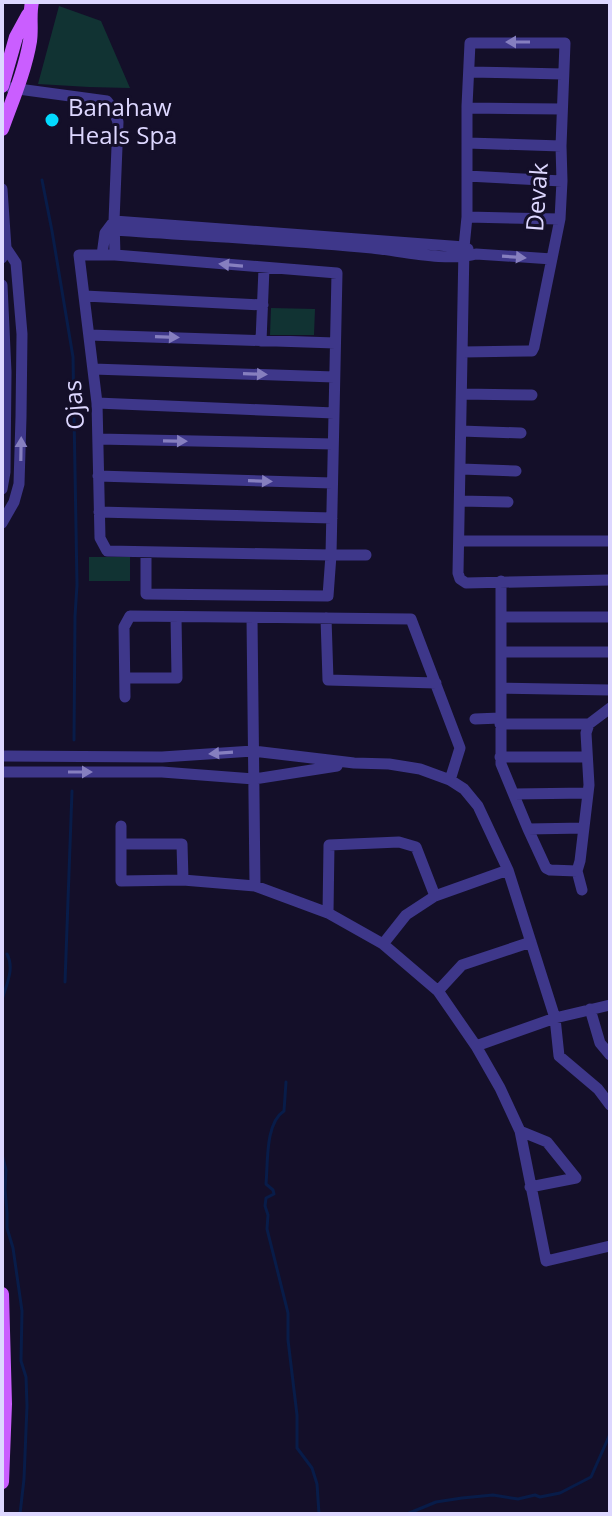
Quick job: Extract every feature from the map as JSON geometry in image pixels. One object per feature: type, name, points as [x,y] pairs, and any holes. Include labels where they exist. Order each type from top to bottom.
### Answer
[{"type":"main road","points":[[2,129],[16,37],[31,6]]},
{"type":"main road","points":[[2,1294],[5,1404],[2,1482]]},
{"type":"street","name":"Devak","points":[[463,352],[532,351],[560,219],[565,43],[470,43],[469,72]]},
{"type":"street","points":[[563,74],[469,72],[468,253],[458,573],[466,583],[610,580]]},
{"type":"street","points":[[7,87],[107,101],[113,109],[118,122],[115,255]]},
{"type":"street","points":[[467,108],[562,109]]},
{"type":"street","points":[[467,143],[561,146]]},
{"type":"street","points":[[467,176],[562,181]]},
{"type":"street","points":[[2,189],[4,253],[16,263],[22,334],[19,484],[14,502],[2,523]]},
{"type":"street","points":[[467,217],[560,219]]},
{"type":"street","points":[[366,555],[331,555],[146,552],[146,594],[328,596],[331,555],[337,273],[102,255],[105,233],[114,226],[371,248],[552,259]]},
{"type":"street","name":"Ojas","points":[[102,255],[79,255],[97,403],[100,538],[107,551],[146,552]]},
{"type":"street","points":[[261,341],[264,268]]},
{"type":"street","points":[[2,285],[6,353],[5,472],[2,489]]},
{"type":"street","points":[[85,296],[263,305]]},
{"type":"street","points":[[89,335],[335,343]]},
{"type":"street","points":[[93,369],[334,377]]},
{"type":"street","points":[[462,394],[532,395]]},
{"type":"street","points":[[97,403],[334,413]]},
{"type":"street","points":[[461,431],[521,433]]},
{"type":"street","points":[[98,439],[333,444]]},
{"type":"street","points":[[461,469],[516,471]]},
{"type":"street","points":[[98,476],[332,483]]},
{"type":"street","points":[[460,501],[508,502]]},
{"type":"street","points":[[99,512],[332,518]]},
{"type":"street","points":[[459,541],[610,541]]},
{"type":"street","points":[[501,581],[501,764],[546,868],[577,871]]},
{"type":"street","points":[[125,697],[124,627],[130,616],[411,619],[460,748],[450,780]]},
{"type":"street","points":[[125,678],[177,678],[176,617]]},
{"type":"street","points":[[501,617],[610,617]]},
{"type":"street","points":[[252,618],[255,886]]},
{"type":"street","points":[[326,618],[328,680],[436,683]]},
{"type":"street","points":[[501,652],[610,652]]},
{"type":"street","points":[[501,688],[610,690]]},
{"type":"street","points":[[582,890],[577,871],[588,793],[586,733],[589,724],[610,708]]},
{"type":"street","points":[[475,719],[589,724]]},
{"type":"street","points":[[2,756],[162,757],[253,751],[389,764],[420,769],[450,780],[464,789],[478,806],[508,870],[555,1018],[559,1056],[598,1089],[610,1105]]},
{"type":"street","points":[[162,757],[162,772]]},
{"type":"street","points":[[500,757],[587,757]]},
{"type":"street","points":[[2,772],[162,772],[254,779],[354,763]]},
{"type":"street","points":[[514,794],[588,793]]},
{"type":"street","points":[[121,826],[121,881],[183,880],[255,886],[328,913],[383,944],[438,991],[476,1046],[520,1131],[546,1261],[610,1246]]},
{"type":"street","points":[[528,829],[584,828]]},
{"type":"street","points":[[328,913],[329,845],[399,842],[416,847],[435,896]]},
{"type":"street","points":[[121,844],[182,844],[183,880]]},
{"type":"street","points":[[383,944],[406,915],[435,896],[508,870]]},
{"type":"street","points":[[438,991],[462,965],[531,942]]},
{"type":"street","points":[[476,1046],[555,1018],[610,1005]]},
{"type":"street","points":[[590,1009],[600,1043],[610,1055]]},
{"type":"street","points":[[520,1131],[547,1142],[576,1178],[530,1187]]},
{"type":"green space","points":[[59,6],[101,21],[130,88],[38,84]]},
{"type":"green space","points":[[271,308],[315,309],[314,335],[270,335]]},
{"type":"green space","points":[[89,557],[130,557],[130,581],[89,581]]},
{"type":"waterway","points":[[42,180],[73,357],[77,585],[74,740]]},
{"type":"waterway","points":[[65,982],[72,791]]},
{"type":"waterway","points":[[2,1000],[10,971],[7,954]]},
{"type":"waterway","points":[[286,1082],[284,1111],[270,1134],[266,1184],[274,1194],[266,1198],[265,1206],[267,1229],[288,1313],[297,1448],[312,1468],[317,1484],[319,1514]]},
{"type":"waterway","points":[[2,1154],[6,1170],[7,1228],[22,1311],[21,1361],[26,1377],[24,1479],[20,1514]]},
{"type":"waterway","points":[[407,1514],[436,1502],[462,1498],[493,1495],[518,1499],[560,1493],[591,1477],[610,1434]]},
{"type":"place","name":"Banahaw Heals Spa","points":[[52,120]]}]
